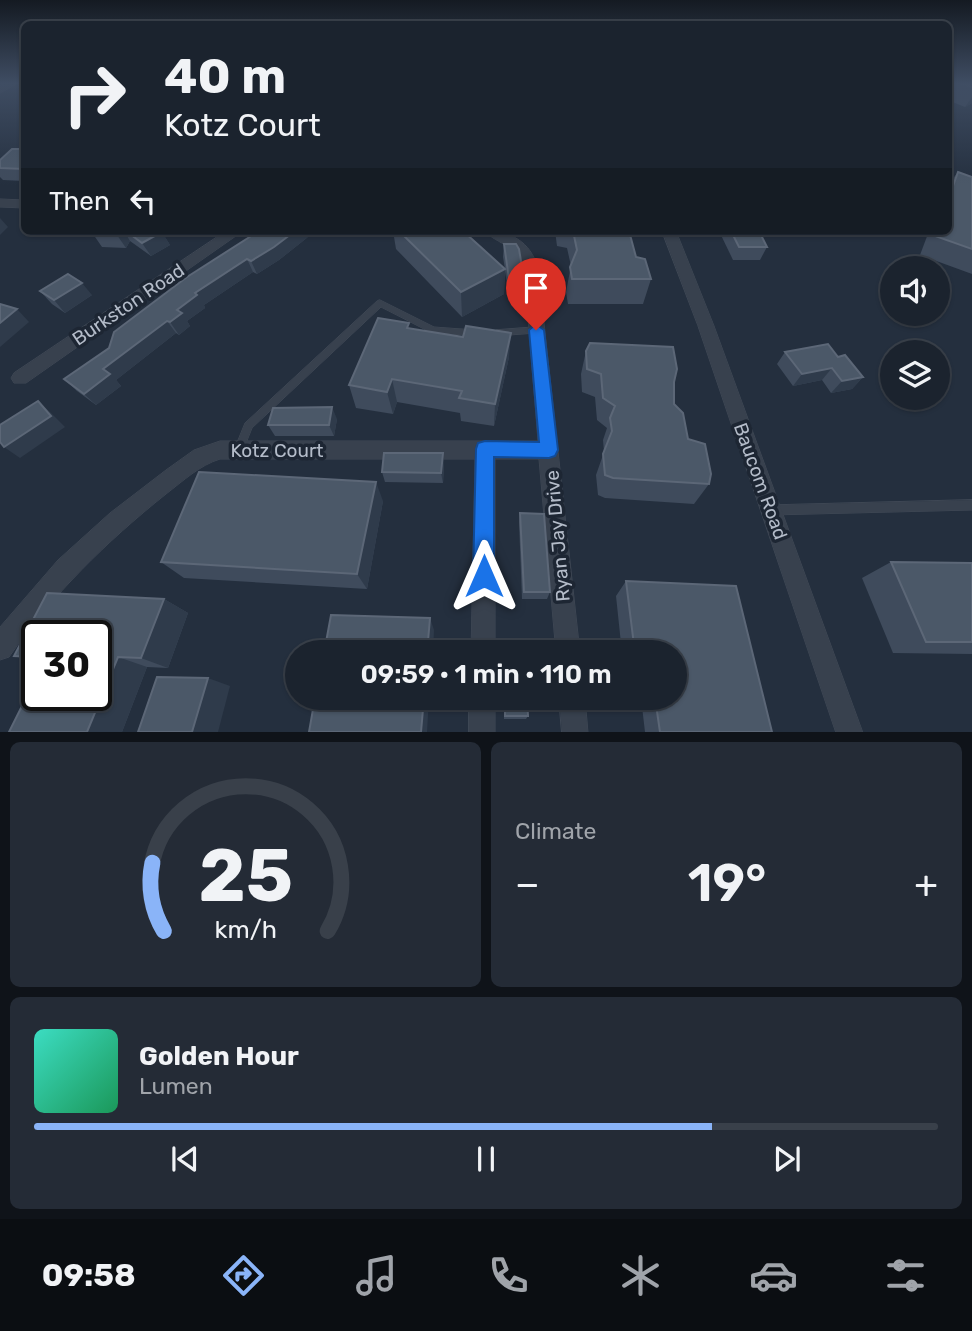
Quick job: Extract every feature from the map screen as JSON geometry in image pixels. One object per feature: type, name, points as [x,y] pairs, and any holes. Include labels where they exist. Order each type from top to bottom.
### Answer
[{"type":"street","points":[[0,203],[21,204]]},
{"type":"street","name":"Burkston Road","points":[[20,378],[226,235]]},
{"type":"street","name":"Ryan Jay Drive","points":[[500,235],[519,244],[528,253],[567,640]]},
{"type":"street","name":"Baucom Road","points":[[671,235],[706,326],[850,732]]},
{"type":"street","points":[[483,640],[485,449]]},
{"type":"street","name":"Kotz Court","points":[[0,648],[21,616],[44,590],[174,475],[201,456],[220,450],[549,450]]},
{"type":"street","points":[[482,710],[482,732]]},
{"type":"street","points":[[573,710],[575,732]]},
{"type":"lane","points":[[239,450],[248,426],[380,303],[433,330],[443,332],[536,330]]},
{"type":"lane","points":[[771,510],[972,505]]},
{"type":"building","points":[[12,149],[21,149],[21,169],[0,168],[0,160]]},
{"type":"building","points":[[958,172],[972,177],[972,249],[935,236],[952,235],[952,189]]},
{"type":"building","points":[[131,235],[157,235],[142,243]]},
{"type":"building","points":[[253,235],[290,235],[195,293],[197,295],[177,310],[182,313],[170,322],[167,321],[103,369],[110,374],[84,394],[64,379],[109,348],[114,332],[187,277]]},
{"type":"building","points":[[403,235],[467,235],[505,269],[461,292]]},
{"type":"building","points":[[574,235],[630,235],[636,257],[645,259],[651,279],[572,279],[570,267],[577,250]]},
{"type":"building","points":[[733,235],[761,235],[767,247],[739,247]]},
{"type":"building","points":[[504,244],[516,244],[519,249],[524,279],[509,279]]},
{"type":"building","points":[[68,274],[82,283],[54,300],[40,291]]},
{"type":"building","points":[[0,304],[17,309],[0,323]]},
{"type":"building","points":[[378,318],[409,323],[407,328],[463,337],[466,326],[511,333],[495,404],[459,398],[462,391],[392,379],[387,392],[349,385]]},
{"type":"building","points":[[590,343],[673,347],[677,369],[674,404],[683,413],[688,439],[705,444],[711,474],[709,484],[613,478],[605,475],[603,454],[612,431],[610,418],[615,406],[603,398],[601,374],[587,369],[586,351]]},
{"type":"building","points":[[828,344],[838,357],[845,355],[863,377],[842,381],[832,368],[802,374],[785,352]]},
{"type":"building","points":[[38,401],[51,416],[4,447],[0,442],[0,425]]},
{"type":"building","points":[[332,407],[329,425],[268,425],[273,408]]},
{"type":"building","points":[[384,453],[443,453],[441,473],[382,472]]},
{"type":"building","points":[[199,472],[376,482],[357,574],[161,562]]},
{"type":"building","points":[[520,513],[544,514],[550,592],[524,592]]},
{"type":"building","points":[[891,562],[972,563],[972,642],[926,642]]},
{"type":"building","points":[[626,581],[736,586],[772,732],[660,732],[657,710],[687,710],[687,640],[633,640]]},
{"type":"building","points":[[47,593],[164,599],[141,658],[118,657],[112,672],[112,620],[33,620]]},
{"type":"building","points":[[331,615],[430,618],[428,640],[326,640]]},
{"type":"building","points":[[21,643],[21,656],[14,656]]},
{"type":"building","points":[[157,677],[208,678],[192,732],[138,732]]},
{"type":"building","points":[[21,708],[21,711],[96,711],[87,732],[9,732]]},
{"type":"building","points":[[313,710],[423,710],[421,732],[309,732]]},
{"type":"building","points":[[505,710],[528,710],[528,716],[505,716]]},
{"type":"route","points":[[484,576],[485,449],[549,450],[536,330]]}]
